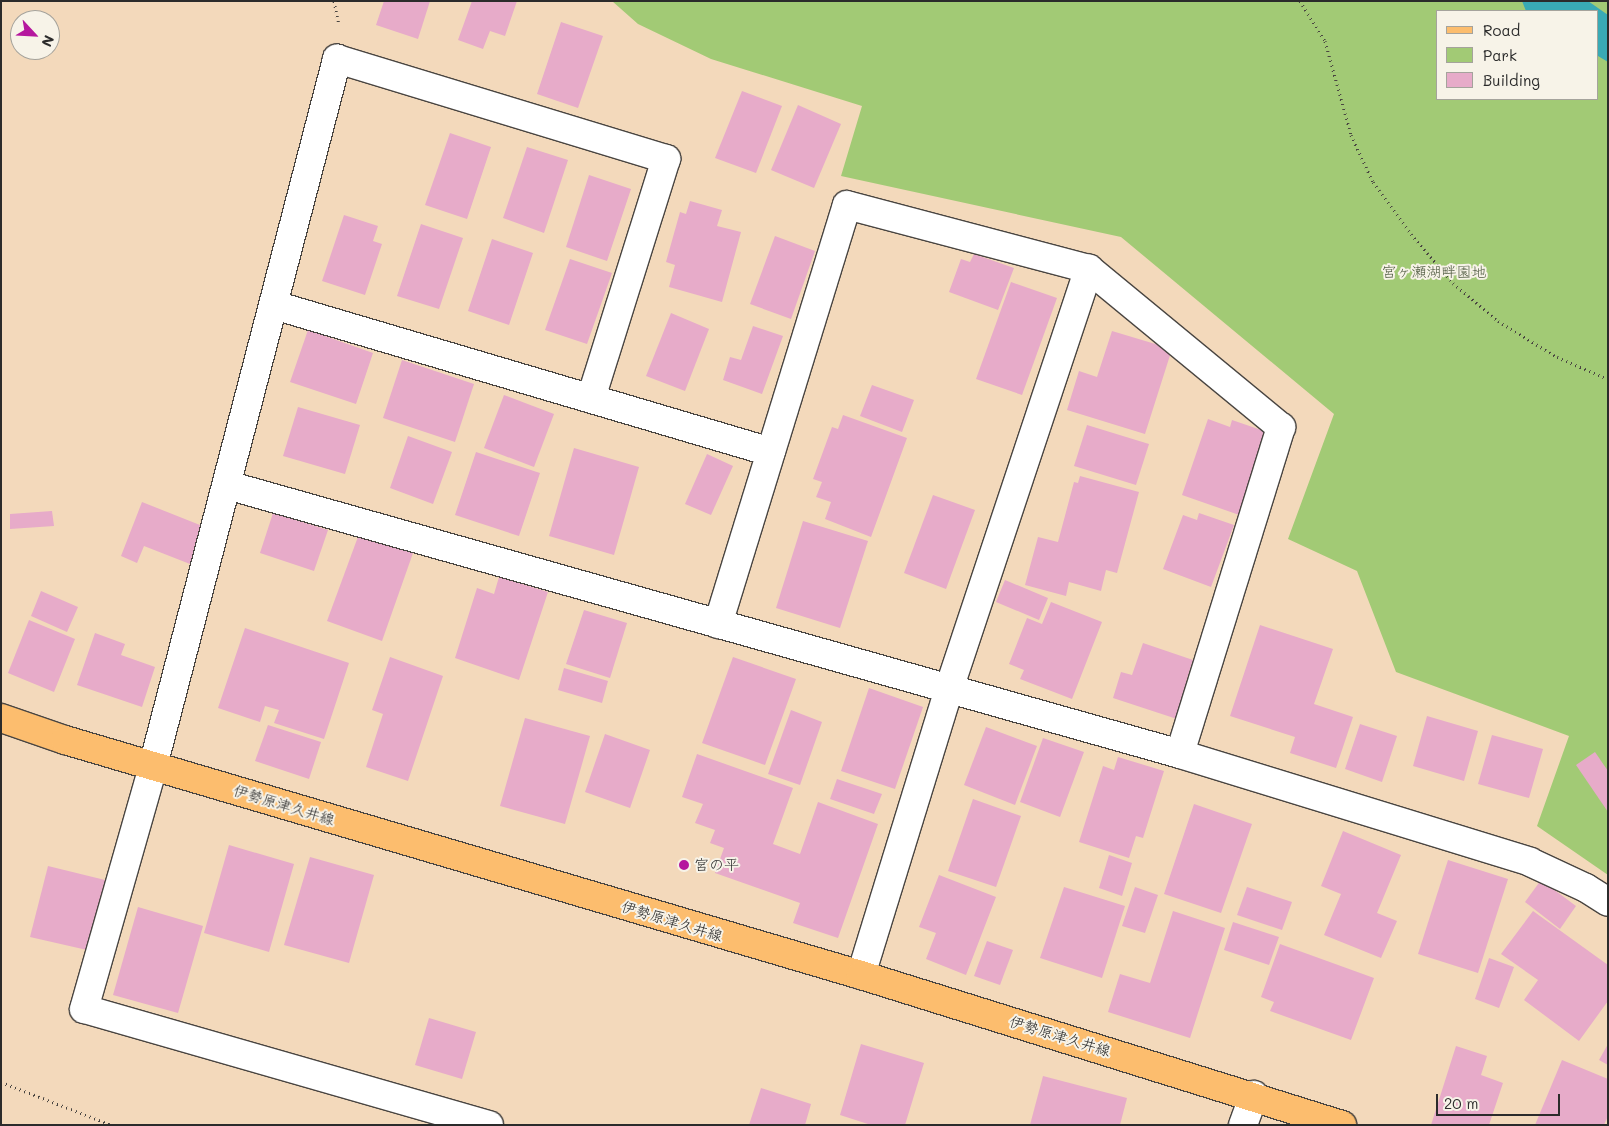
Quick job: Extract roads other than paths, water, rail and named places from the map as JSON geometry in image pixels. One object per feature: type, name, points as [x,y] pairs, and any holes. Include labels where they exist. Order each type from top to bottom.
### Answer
[{"type":"main road","name":"伊勢原津久井線","points":[[1,718],[153,766],[861,975],[1254,1095],[1342,1125]]},
{"type":"street","points":[[488,1125],[84,1009],[153,766],[338,59],[666,159],[591,399]]},
{"type":"street","points":[[718,624],[847,205],[1089,269],[1281,426],[1180,754]]},
{"type":"street","points":[[861,975],[950,688],[1089,269]]},
{"type":"street","points":[[274,305],[771,452]]},
{"type":"street","points":[[227,485],[1180,754],[1530,862],[1586,888],[1608,902]]},
{"type":"street","points":[[1243,1125],[1254,1095]]},
{"type":"water","points":[[1522,1],[1588,1],[1608,15],[1608,62],[1599,57],[1599,10],[1526,10]]},
{"type":"place","name":"宮の平","points":[[684,865]]},
{"type":"park label","name":"宮ヶ瀬湖畔園地","points":[[1434,272]]}]
